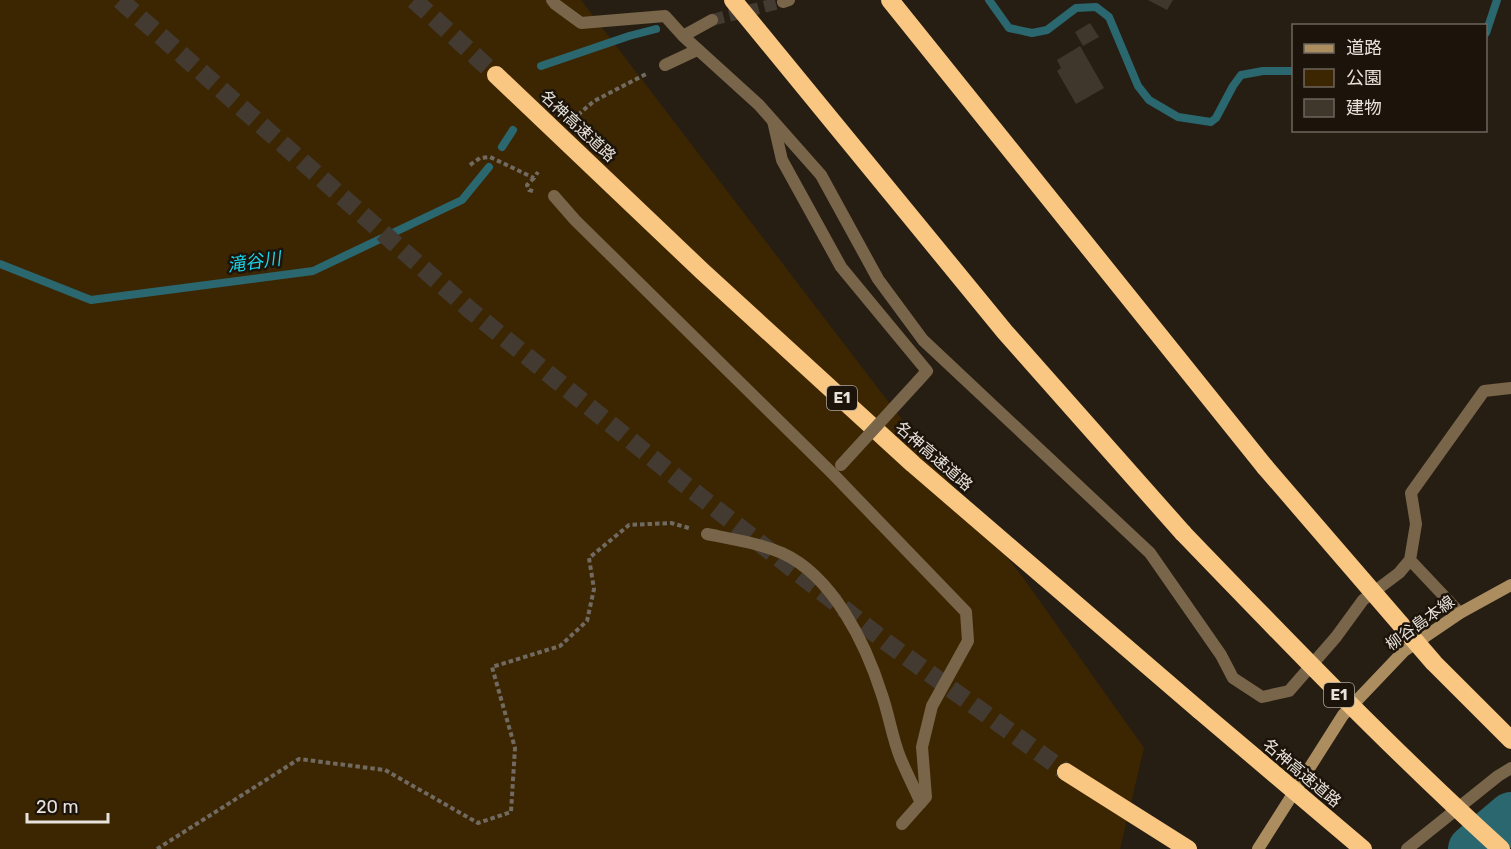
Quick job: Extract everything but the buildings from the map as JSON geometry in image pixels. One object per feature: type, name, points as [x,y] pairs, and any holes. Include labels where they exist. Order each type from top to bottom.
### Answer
[{"type":"highway","name":"E1","points":[[733,0],[1005,332],[1183,533],[1327,684],[1501,849]]},
{"type":"highway","points":[[890,0],[1265,467],[1434,663],[1511,740]]},
{"type":"highway","name":"名神高速道路","points":[[495,75],[702,271],[904,456],[1363,849]]},
{"type":"highway","points":[[1066,772],[1188,849]]},
{"type":"main road","name":"柳谷島本線","points":[[1258,849],[1343,715],[1404,651],[1460,613],[1511,585]]},
{"type":"street","points":[[552,0],[581,23],[665,16],[682,36],[759,105],[821,176],[878,279],[923,340],[1150,553],[1221,655],[1233,678],[1262,697],[1289,692],[1336,638],[1363,600],[1399,573],[1410,560],[1416,524],[1411,493],[1484,391],[1511,388]]},
{"type":"street","points":[[682,36],[712,20]]},
{"type":"street","points":[[665,65],[697,50]]},
{"type":"street","points":[[773,121],[782,160],[841,267],[927,371],[837,470]]},
{"type":"street","points":[[554,196],[584,229],[837,470],[966,612],[968,641],[932,706],[922,747],[926,797],[902,824]]},
{"type":"street","points":[[707,534],[744,541],[783,553],[815,574],[860,639],[882,693],[900,756],[921,802]]},
{"type":"street","points":[[1410,560],[1460,613]]},
{"type":"street","points":[[1407,849],[1511,768]]},
{"type":"path","points":[[578,115],[594,101],[665,65]]},
{"type":"path","points":[[470,165],[480,158],[490,157],[534,178]]},
{"type":"path","points":[[527,185],[538,172]]},
{"type":"path","points":[[157,849],[299,759],[385,770],[478,823],[511,812],[515,748],[492,667],[560,646],[587,621],[594,589],[589,558],[629,525],[671,523],[707,534]]},
{"type":"green space","points":[[0,0],[581,0],[1024,579],[1144,748],[1120,849],[0,849]]},
{"type":"waterway","points":[[989,0],[1009,28],[1032,33],[1047,30],[1076,8],[1096,7],[1109,17],[1138,86],[1149,100],[1178,117],[1211,122],[1216,118],[1241,75],[1263,71],[1292,71]]},
{"type":"waterway","points":[[1487,30],[1497,0]]},
{"type":"waterway","points":[[541,66],[656,29]]},
{"type":"waterway","points":[[502,147],[513,130]]},
{"type":"waterway","name":"滝谷川","points":[[0,264],[91,300],[313,271],[462,200],[489,167]]},
{"type":"waterway","points":[[1472,849],[1511,816]]},
{"type":"tunnel","points":[[120,0],[470,310],[683,483],[886,642],[1066,772]]},
{"type":"tunnel","points":[[414,0],[496,75]]},
{"type":"tunnel","points":[[712,20],[783,2]]}]
